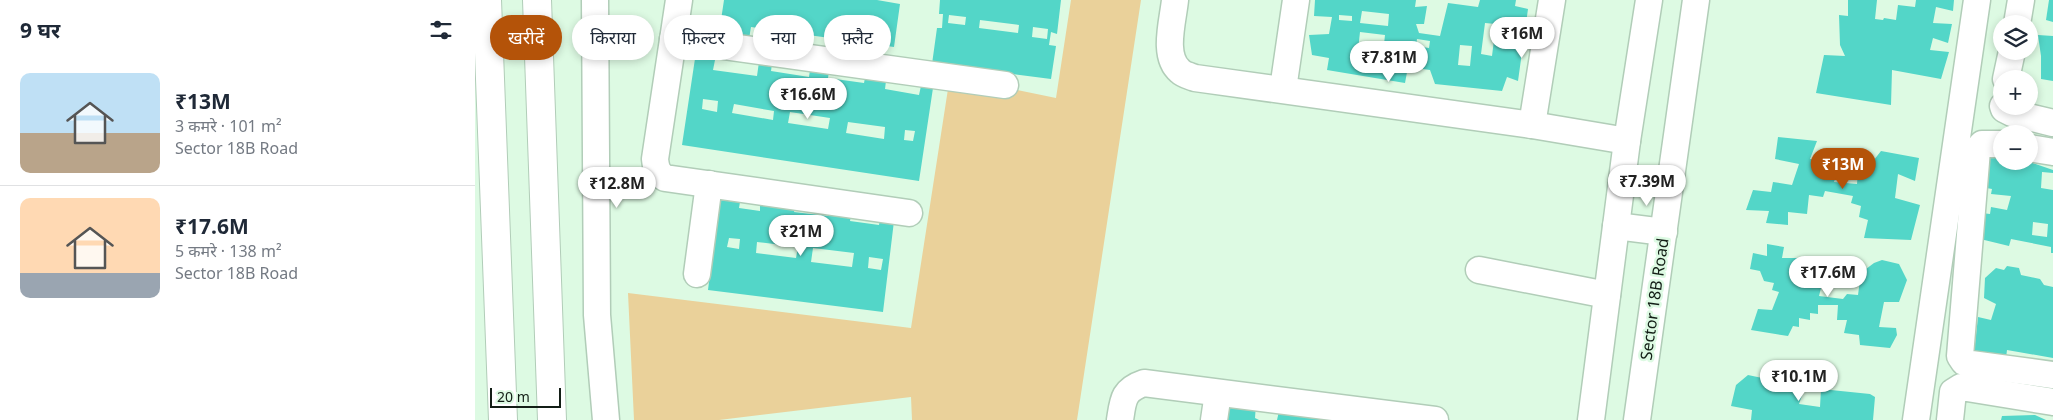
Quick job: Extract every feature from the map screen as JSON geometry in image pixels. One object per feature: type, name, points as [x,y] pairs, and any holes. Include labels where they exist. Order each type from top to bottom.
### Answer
[{"type":"main road","points":[[487,0],[503,420]]},
{"type":"main road","points":[[537,0],[552,420]]},
{"type":"street","points":[[595,0],[597,315],[605,420]]},
{"type":"street","points":[[677,15],[679,0]]},
{"type":"street","points":[[1175,0],[1170,50],[1174,64],[1181,73],[1195,78],[1532,125],[1627,141]]},
{"type":"street","points":[[1283,89],[1296,0]]},
{"type":"street","points":[[1532,125],[1552,0]]},
{"type":"street","points":[[1591,420],[1627,141],[1649,0]]},
{"type":"street","name":"Sector 18B Road","points":[[1637,420],[1696,0]]},
{"type":"street","points":[[1916,420],[1977,0]]},
{"type":"street","points":[[2018,15],[2021,0]]},
{"type":"street","points":[[743,49],[1005,86]]},
{"type":"street","points":[[670,60],[655,166],[659,174],[665,178],[909,213]]},
{"type":"street","points":[[2020,115],[2053,123]]},
{"type":"street","points":[[1993,144],[1982,144],[1977,150],[1960,356],[1964,362],[1971,364],[2053,375]]},
{"type":"street","points":[[2038,150],[2053,152]]},
{"type":"street","points":[[697,274],[709,184]]},
{"type":"street","points":[[1616,226],[1664,232]]},
{"type":"street","points":[[1479,270],[1607,295]]},
{"type":"street","points":[[1119,420],[1126,394],[1134,386],[1144,383],[1435,420]]},
{"type":"street","points":[[1950,420],[1953,392],[1961,387],[2053,402]]},
{"type":"street","points":[[1214,420],[1218,393]]},
{"type":"shaded area","points":[[1071,0],[1141,0],[1077,420],[912,420],[911,397],[719,420],[634,420],[628,293],[911,328],[950,76],[1056,98]]},
{"type":"building","points":[[724,0],[877,0],[900,4],[894,47],[891,47],[891,15],[824,15],[824,37],[814,36],[814,15],[753,15],[753,27],[751,27],[748,45],[743,44],[743,15],[722,15]]},
{"type":"building","points":[[940,0],[1061,0],[1057,34],[1051,32],[1049,45],[1056,46],[1051,79],[932,64],[937,28],[942,28],[943,14],[939,14]],"holes":[[[949,15],[966,17],[965,25],[948,23]],[[980,20],[1019,25],[1018,33],[979,28]],[[1033,27],[1048,29],[1047,39],[1032,37]]]},
{"type":"building","points":[[1315,0],[1416,0],[1415,7],[1427,6],[1424,24],[1416,24],[1419,33],[1440,36],[1448,3],[1478,7],[1480,0],[1516,0],[1515,6],[1528,9],[1518,81],[1507,77],[1502,91],[1435,84],[1430,70],[1408,67],[1405,83],[1327,70],[1329,58],[1312,55],[1309,35],[1329,34],[1332,17],[1314,16]],"holes":[[[1362,11],[1389,14],[1388,26],[1360,23]],[[1339,15],[1352,16],[1352,21],[1339,20]],[[1485,23],[1496,24],[1492,56],[1481,54]],[[1360,32],[1385,35],[1383,53],[1358,50]],[[1417,39],[1430,41],[1429,48],[1416,46]],[[1460,45],[1472,46],[1470,66],[1458,65]]]},
{"type":"building","points":[[1848,0],[1877,0],[1875,19],[1896,20],[1898,5],[1915,7],[1916,0],[1954,0],[1953,11],[1936,7],[1933,23],[1952,24],[1948,43],[1933,38],[1930,50],[1949,52],[1941,79],[1892,70],[1891,105],[1816,93],[1824,55],[1845,56],[1840,45],[1839,15],[1848,16]]},
{"type":"building","points":[[2049,0],[2053,0],[2053,22],[2046,20]]},
{"type":"building","points":[[2038,35],[2053,36],[2053,81],[2041,79],[2041,56]]},
{"type":"building","points":[[695,60],[715,60],[713,70],[757,76],[759,62],[772,64],[771,71],[809,77],[810,70],[829,72],[828,78],[864,83],[865,78],[886,81],[885,89],[919,95],[921,86],[933,88],[919,181],[682,145]],"holes":[[[703,99],[718,101],[717,112],[702,109]],[[734,104],[774,111],[773,120],[732,113]],[[790,112],[830,118],[828,129],[788,123]],[[848,122],[885,127],[884,139],[846,133]],[[905,130],[915,131],[913,141],[904,140]]]},
{"type":"building","points":[[1778,137],[1817,141],[1810,159],[1830,161],[1829,168],[1838,169],[1834,182],[1857,184],[1858,171],[1869,172],[1870,165],[1881,151],[1919,158],[1915,181],[1898,174],[1895,198],[1920,205],[1911,240],[1864,238],[1868,220],[1859,217],[1861,206],[1851,203],[1853,196],[1825,191],[1823,197],[1809,195],[1807,214],[1788,212],[1788,225],[1766,223],[1769,211],[1746,210],[1753,190],[1771,192],[1773,182],[1792,185],[1799,164],[1775,159]]},
{"type":"building","points":[[1987,153],[1993,153],[1993,170],[2038,170],[2038,165],[2053,170],[2053,173],[2042,172],[2041,188],[2053,190],[2053,253],[2051,253],[2051,247],[2011,239],[2009,246],[1972,237],[1974,212],[1990,214],[1991,207],[2007,210],[2011,196],[1991,194],[1992,189],[1981,187]],"holes":[[[2033,222],[2048,224],[2047,237],[2032,235]]]},
{"type":"building","points":[[719,200],[740,202],[739,208],[760,211],[760,205],[795,209],[794,212],[828,216],[828,213],[851,216],[850,221],[879,225],[880,219],[894,221],[883,312],[708,290]],"holes":[[[729,238],[740,239],[739,249],[727,247]],[[757,242],[798,247],[796,258],[756,253]],[[813,248],[854,253],[852,267],[811,262]],[[869,257],[883,259],[881,270],[868,268]]]},
{"type":"building","points":[[1767,244],[1784,247],[1782,258],[1802,258],[1799,266],[1804,267],[1805,274],[1813,281],[1815,288],[1821,288],[1819,296],[1843,299],[1847,294],[1858,295],[1860,280],[1866,269],[1882,260],[1899,264],[1907,280],[1899,302],[1884,302],[1879,327],[1896,328],[1897,335],[1890,348],[1860,345],[1859,335],[1844,333],[1847,320],[1837,320],[1838,305],[1818,305],[1818,314],[1810,313],[1810,320],[1799,318],[1799,327],[1793,326],[1788,336],[1751,330],[1758,309],[1772,310],[1779,292],[1772,290],[1774,283],[1764,281],[1760,271],[1750,269],[1753,253],[1767,256]]},
{"type":"building","points":[[2007,266],[2019,268],[2021,275],[2040,279],[2044,285],[2053,287],[2053,358],[2007,350],[2006,358],[1974,353],[1978,317],[1991,320],[1996,304],[1984,298],[1985,278],[1996,268],[2004,270]]},
{"type":"building","points":[[1748,375],[1805,387],[1799,404],[1820,407],[1821,389],[1870,394],[1875,397],[1873,420],[1751,420],[1752,410],[1731,406],[1736,385]]},
{"type":"building","points":[[1219,401],[1256,404],[1255,418],[1259,420],[1216,420]]},
{"type":"building","points":[[1280,407],[1344,420],[1277,420]]},
{"type":"building","points":[[2035,415],[2046,420],[2001,420],[2002,416]]}]
